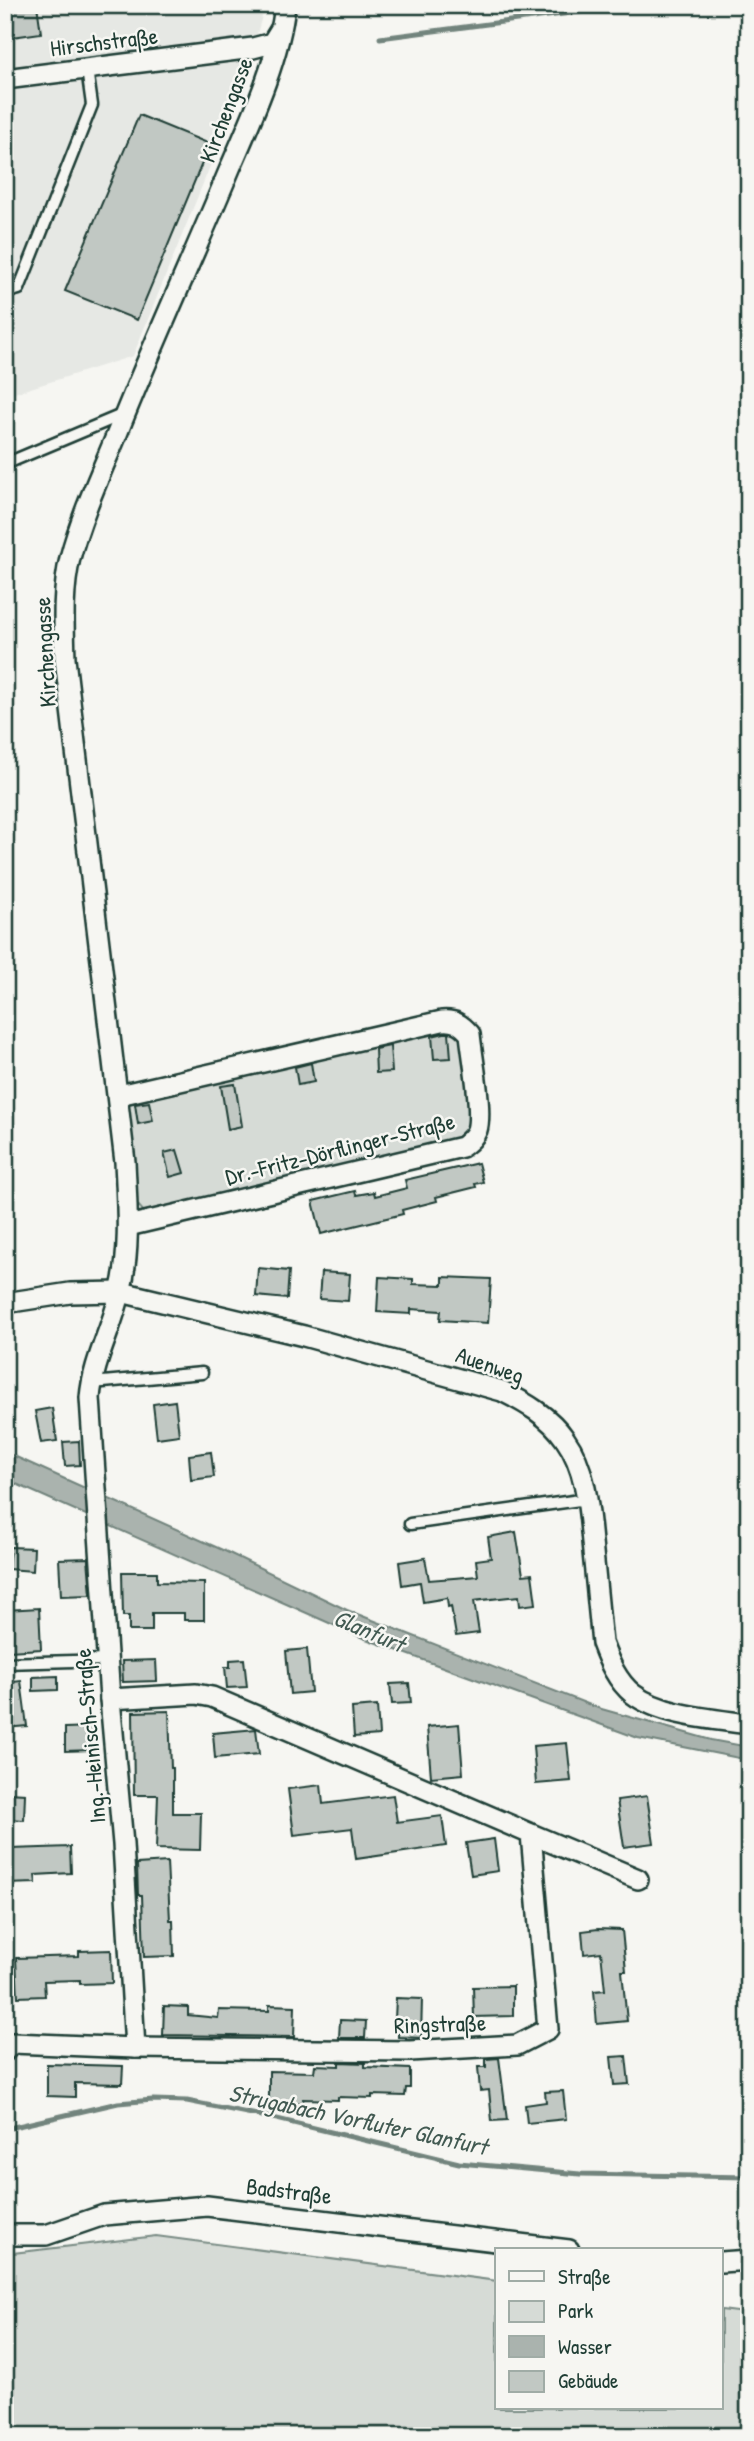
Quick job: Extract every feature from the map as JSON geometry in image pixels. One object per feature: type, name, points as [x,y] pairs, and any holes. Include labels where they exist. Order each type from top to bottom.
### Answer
[{"type":"street","name":"Kirchengasse","points":[[121,1292],[128,1226],[119,1095],[65,659],[64,617],[70,559],[80,524],[125,414],[256,108],[283,26],[285,5]]},
{"type":"street","name":"Hirschstraße","points":[[5,79],[253,48],[272,43],[283,26]]},
{"type":"street","name":"Dr.-Fritz-Dörflinger-Straße","points":[[119,1095],[429,1024],[453,1021],[462,1025],[470,1034],[478,1109],[476,1132],[462,1147],[128,1226]]},
{"type":"street","name":"Auenweg","points":[[5,1303],[70,1293],[121,1292],[304,1336],[502,1391],[529,1405],[549,1420],[566,1440],[579,1463],[587,1499],[602,1643],[610,1665],[621,1682],[648,1703],[689,1715],[749,1724]]},
{"type":"street","name":"Ing.-Heinisch-Straße","points":[[121,1292],[91,1383],[90,1398],[110,1699],[123,1844],[135,2048]]},
{"type":"street","points":[[110,1699],[196,1694],[212,1697],[638,1879]]},
{"type":"street","name":"Ringstraße","points":[[135,2048],[410,2052],[517,2045],[548,2029],[531,1834]]},
{"type":"street","points":[[5,2051],[12,2043],[135,2048]]},
{"type":"street","name":"Badstraße","points":[[5,2235],[46,2235],[104,2215],[207,2206],[553,2248]]},
{"type":"street","points":[[722,2262],[749,2260]]},
{"type":"lane","points":[[5,293],[19,289],[92,105],[87,68]]},
{"type":"lane","points":[[5,464],[125,414]]},
{"type":"lane","points":[[91,1383],[202,1373]]},
{"type":"lane","points":[[411,1524],[587,1499]]},
{"type":"lane","points":[[5,1663],[108,1660]]},
{"type":"shaded area","points":[[5,5],[265,5],[243,85],[133,356],[5,396]]},
{"type":"green space","points":[[453,1027],[462,1034],[471,1126],[459,1140],[144,1212],[137,1204],[127,1104]]},
{"type":"green space","points":[[156,2236],[495,2281],[495,2410],[722,2410],[722,2310],[745,2313],[749,2310],[749,2436],[5,2436],[5,2254]]},
{"type":"water","name":"Glanfurt","points":[[5,1452],[227,1552],[347,1610],[598,1708],[711,1740],[749,1747],[749,1760],[638,1738],[363,1638],[5,1479]]},
{"type":"building","points":[[5,5],[37,5],[41,33],[5,38]]},
{"type":"building","points":[[139,115],[210,144],[137,320],[65,291]]},
{"type":"building","points":[[449,1033],[451,1058],[434,1059],[432,1036]]},
{"type":"building","points":[[390,1046],[392,1072],[376,1073],[375,1049]]},
{"type":"building","points":[[311,1063],[314,1082],[298,1085],[295,1067]]},
{"type":"building","points":[[235,1084],[242,1126],[228,1129],[221,1086]]},
{"type":"building","points":[[149,1102],[153,1121],[138,1124],[135,1104]]},
{"type":"building","points":[[177,1150],[184,1173],[170,1177],[164,1153]]},
{"type":"building","points":[[478,1163],[483,1182],[475,1184],[476,1187],[436,1197],[437,1201],[402,1210],[403,1214],[321,1234],[313,1201],[355,1191],[356,1195],[374,1192],[375,1196],[407,1188],[405,1180]]},
{"type":"building","points":[[258,1268],[289,1271],[287,1299],[256,1296]]},
{"type":"building","points":[[321,1272],[350,1274],[348,1301],[319,1299]]},
{"type":"building","points":[[379,1277],[413,1279],[413,1284],[443,1285],[443,1277],[491,1279],[488,1323],[440,1320],[441,1311],[411,1309],[411,1314],[377,1312]]},
{"type":"building","points":[[175,1401],[179,1435],[157,1438],[153,1404]]},
{"type":"building","points":[[52,1408],[57,1441],[41,1443],[35,1411]]},
{"type":"building","points":[[79,1441],[80,1465],[65,1466],[63,1442]]},
{"type":"building","points":[[211,1452],[214,1477],[191,1480],[189,1455]]},
{"type":"building","points":[[516,1532],[523,1575],[532,1574],[536,1604],[520,1606],[519,1596],[474,1601],[479,1633],[456,1636],[447,1598],[423,1602],[420,1582],[402,1585],[399,1562],[425,1558],[429,1580],[478,1576],[476,1560],[491,1558],[488,1537]]},
{"type":"building","points":[[10,1547],[34,1548],[33,1571],[8,1569]]},
{"type":"building","points":[[88,1558],[91,1595],[61,1596],[59,1559]]},
{"type":"building","points":[[122,1572],[157,1572],[157,1582],[204,1583],[204,1620],[184,1620],[184,1613],[152,1613],[152,1631],[129,1631],[129,1616],[123,1616]]},
{"type":"building","points":[[39,1608],[41,1649],[9,1651],[6,1610]]},
{"type":"building","points":[[307,1649],[311,1692],[290,1694],[286,1651]]},
{"type":"building","points":[[244,1659],[247,1687],[227,1688],[225,1667],[230,1667],[230,1660]]},
{"type":"building","points":[[156,1660],[157,1681],[123,1682],[122,1661]]},
{"type":"building","points":[[58,1676],[58,1690],[33,1691],[33,1677]]},
{"type":"building","points":[[21,1681],[27,1726],[5,1728],[5,1683]]},
{"type":"building","points":[[409,1683],[411,1703],[392,1704],[390,1684]]},
{"type":"building","points":[[377,1706],[379,1735],[354,1737],[352,1708]]},
{"type":"building","points":[[169,1711],[173,1813],[201,1813],[200,1850],[156,1849],[158,1795],[134,1795],[133,1712]]},
{"type":"building","points":[[459,1724],[463,1774],[431,1777],[427,1727]]},
{"type":"building","points":[[93,1727],[93,1750],[65,1751],[65,1728]]},
{"type":"building","points":[[256,1729],[259,1754],[215,1758],[213,1733]]},
{"type":"building","points":[[567,1743],[571,1781],[536,1784],[533,1746]]},
{"type":"building","points":[[321,1785],[323,1804],[393,1795],[397,1822],[442,1816],[446,1846],[356,1859],[352,1828],[294,1835],[288,1789]]},
{"type":"building","points":[[8,1793],[25,1794],[24,1820],[7,1819]]},
{"type":"building","points":[[647,1796],[654,1843],[624,1847],[617,1800]]},
{"type":"building","points":[[494,1839],[498,1871],[471,1875],[466,1843]]},
{"type":"building","points":[[70,1847],[71,1873],[35,1875],[36,1883],[5,1884],[5,1857],[11,1857],[11,1849]]},
{"type":"building","points":[[167,1862],[174,1956],[144,1957],[142,1895],[138,1895],[137,1864]]},
{"type":"building","points":[[622,1930],[626,1971],[622,1971],[627,2021],[597,2024],[594,1991],[605,1990],[601,1952],[584,1954],[582,1931]]},
{"type":"building","points":[[111,1950],[112,1983],[44,1981],[45,1996],[18,1997],[16,1958],[79,1956],[79,1951]]},
{"type":"building","points":[[513,1986],[513,2016],[474,2017],[473,1987]]},
{"type":"building","points":[[396,1998],[422,1999],[421,2038],[398,2037]]},
{"type":"building","points":[[269,2005],[295,2006],[294,2037],[163,2035],[164,2006],[188,2007],[188,2015],[218,2018],[219,2010],[269,2011]]},
{"type":"building","points":[[340,2020],[366,2021],[365,2038],[339,2038]]},
{"type":"building","points":[[626,2056],[629,2084],[614,2085],[611,2057]]},
{"type":"building","points":[[499,2058],[507,2120],[492,2121],[489,2090],[480,2091],[478,2067],[486,2067],[486,2059]]},
{"type":"building","points":[[339,2062],[365,2063],[365,2067],[410,2069],[410,2088],[406,2088],[405,2096],[303,2099],[303,2103],[269,2101],[269,2071],[314,2072],[315,2065],[339,2066]]},
{"type":"building","points":[[47,2064],[123,2066],[122,2084],[75,2083],[75,2097],[47,2096]]},
{"type":"building","points":[[563,2091],[566,2119],[527,2123],[525,2105],[546,2102],[545,2092]]},
{"type":"waterway","points":[[380,38],[633,5]]},
{"type":"waterway","name":"Strugabach Vorfluter Glanfurt","points":[[5,2129],[118,2103],[187,2101],[277,2119],[459,2163],[580,2174],[749,2177]]}]
